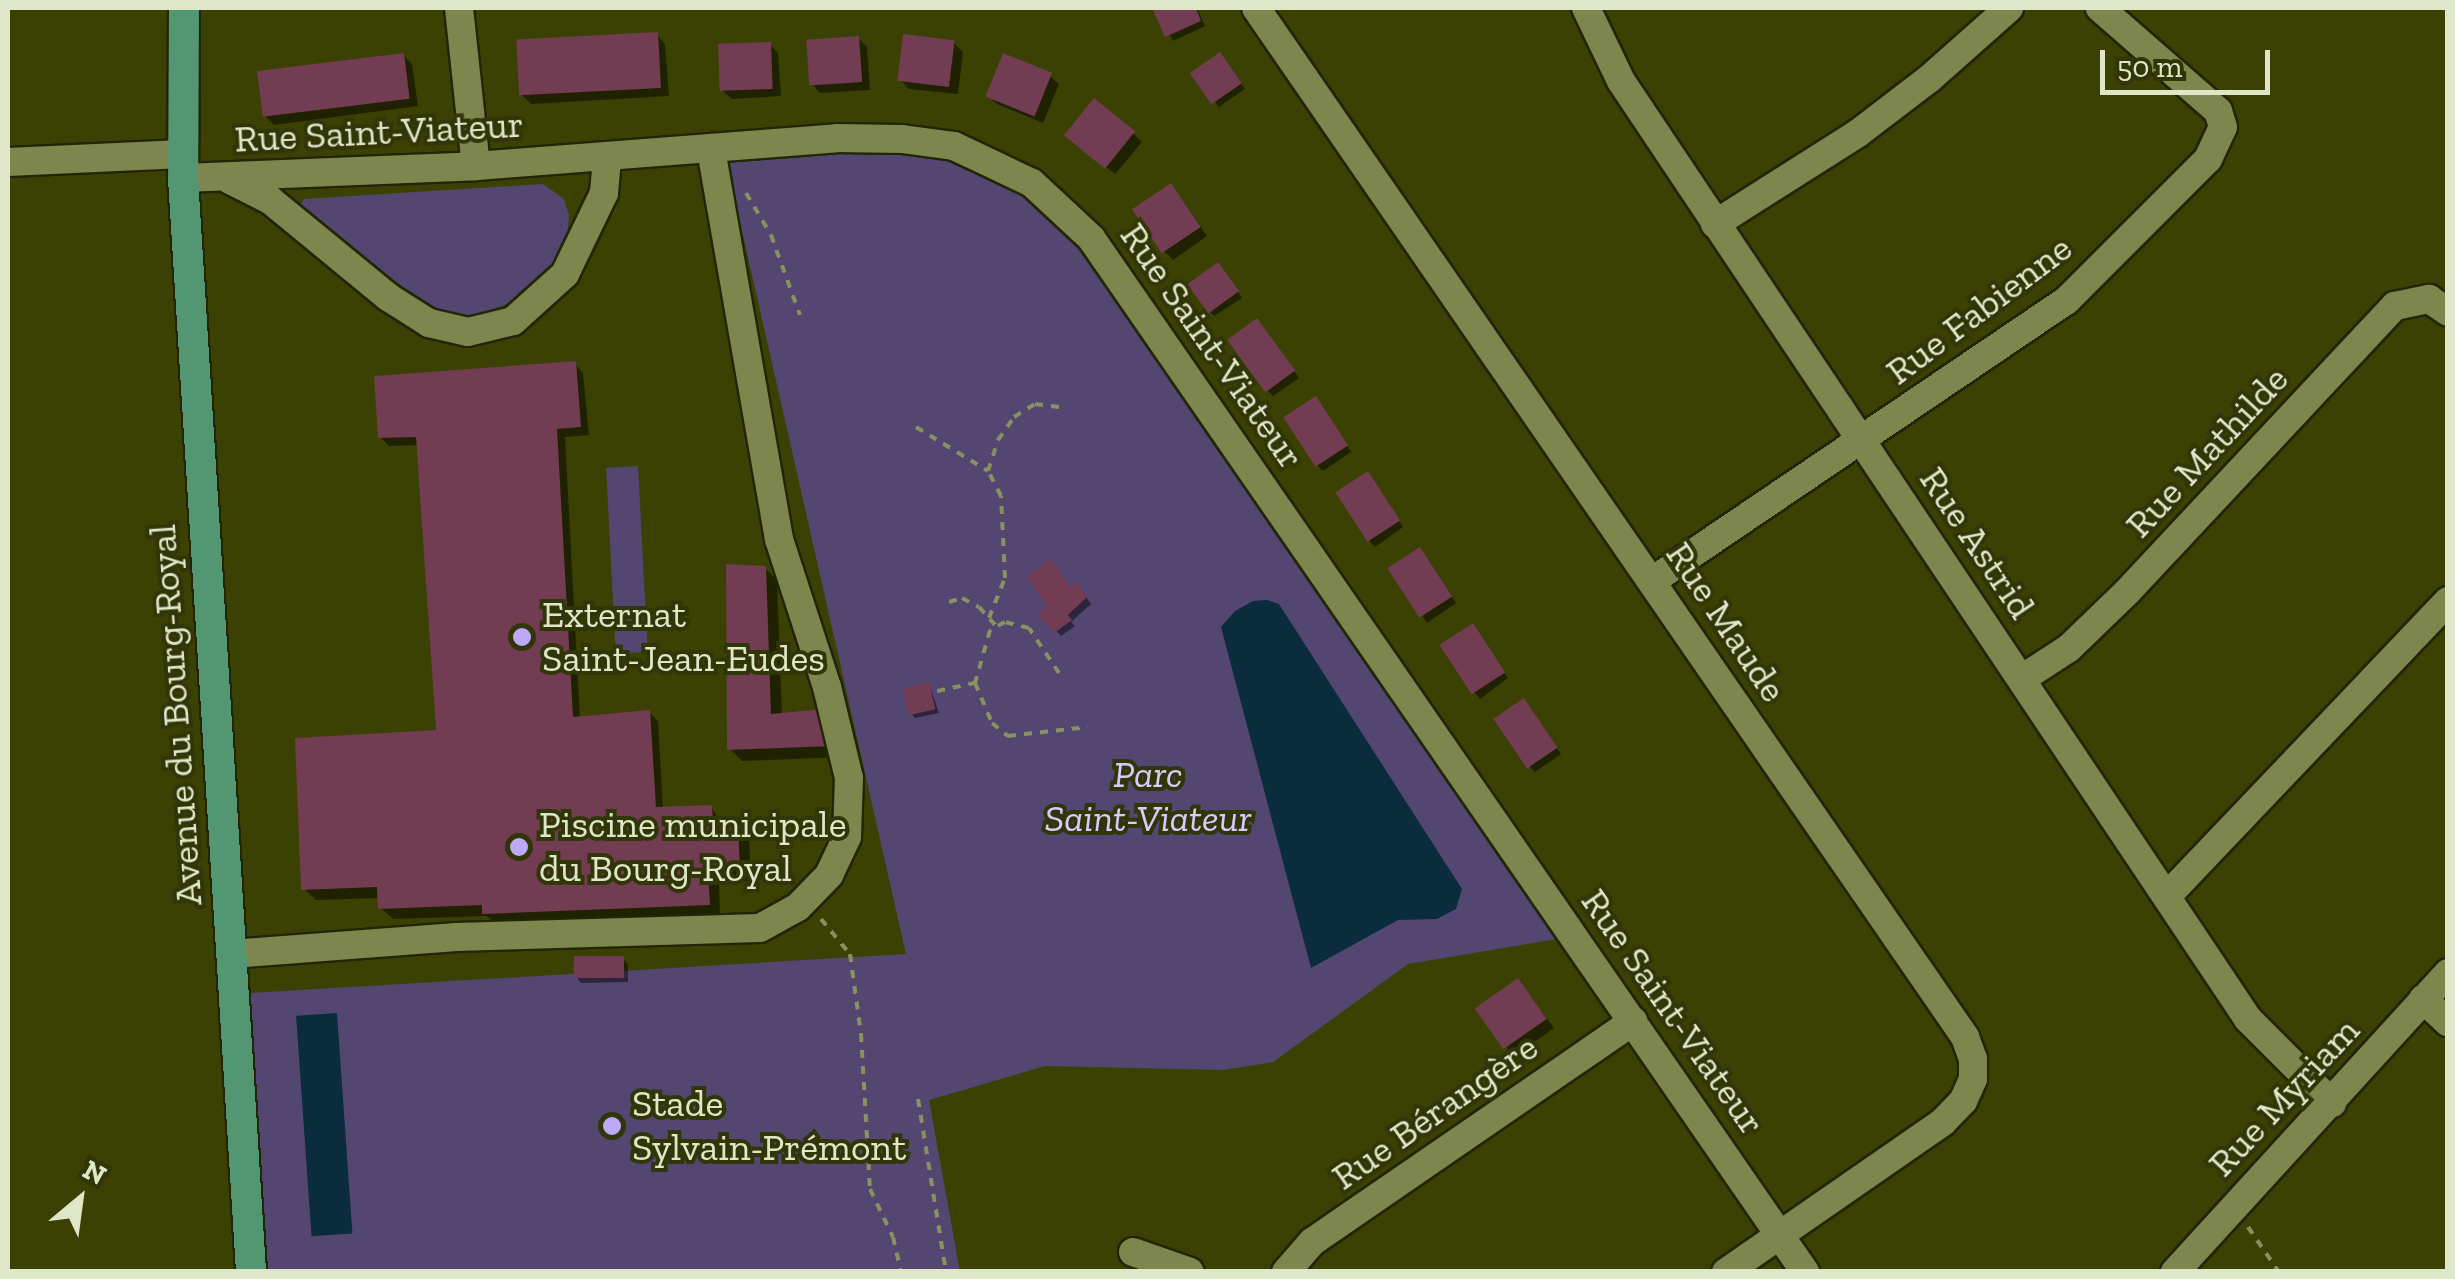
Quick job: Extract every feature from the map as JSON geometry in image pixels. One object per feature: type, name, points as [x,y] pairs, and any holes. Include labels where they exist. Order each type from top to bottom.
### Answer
[{"type":"main road","name":"Avenue du Bourg-Royal","points":[[167,8],[183,166],[252,1272]]},
{"type":"main road","name":"Avenue du Bourg-Royal","points":[[183,166],[184,8]]},
{"type":"street","points":[[459,8],[476,166]]},
{"type":"street","name":"Rue Maude","points":[[1256,8],[1652,580],[1964,1038],[1973,1058],[1973,1079],[1963,1101],[1944,1122],[1780,1234]]},
{"type":"street","name":"Rue Astrid","points":[[1586,8],[1620,81],[2248,1018],[2332,1103]]},
{"type":"street","points":[[1715,224],[1857,134],[1929,79],[2009,8]]},
{"type":"street","name":"Rue Fabienne","points":[[1652,580],[2066,302],[2216,145],[2223,127],[2218,111],[2100,8]]},
{"type":"street","name":"Rue Saint-Viateur","points":[[8,162],[183,166],[228,179],[476,166],[837,138],[902,139],[954,146],[1012,170],[1053,198],[1091,238],[1805,1272]]},
{"type":"street","points":[[231,954],[456,938],[760,928],[804,900],[830,875],[847,837],[848,778],[827,687],[779,539],[712,148]]},
{"type":"street","points":[[228,179],[270,200],[402,306],[429,323],[468,332],[513,321],[565,274],[604,194],[607,156]]},
{"type":"street","name":"Rue Mathilde","points":[[2023,678],[2069,648],[2128,592],[2395,306],[2429,299],[2448,312]]},
{"type":"street","points":[[2168,895],[2448,601]]},
{"type":"street","name":"Rue Myriam","points":[[2175,1272],[2448,974]]},
{"type":"street","points":[[2424,1000],[2448,1022]]},
{"type":"street","name":"Rue Bérangère","points":[[1286,1272],[1312,1242],[1632,1021]]},
{"type":"street","points":[[1726,1272],[1780,1234]]},
{"type":"street","points":[[1133,1252],[1190,1272]]},
{"type":"path","points":[[717,177],[741,185],[771,235],[800,315]]},
{"type":"path","points":[[988,471],[998,440],[1014,417],[1035,404],[1061,408]]},
{"type":"path","points":[[916,427],[988,471],[1000,496],[1006,540],[1005,578],[989,618]]},
{"type":"path","points":[[948,602],[962,598],[997,627]]},
{"type":"path","points":[[1059,672],[1028,628],[1005,622],[990,630],[975,683],[992,723],[1008,736],[1087,727]]},
{"type":"path","points":[[937,690],[975,683]]},
{"type":"path","points":[[804,900],[850,954],[862,1034],[870,1189],[893,1237],[901,1272]]},
{"type":"path","points":[[918,1100],[946,1272]]},
{"type":"path","points":[[2233,1207],[2280,1272]]},
{"type":"green space","name":"Parc Saint-Viateur","points":[[902,139],[1053,198],[1575,936],[1408,964],[1273,1062],[1223,1070],[1045,1066],[929,1100],[960,1272],[251,1271],[235,994],[906,954],[723,147]]},
{"type":"green space","points":[[543,184],[564,199],[569,216],[567,240],[549,278],[513,302],[470,317],[428,310],[411,300],[298,209],[304,199]]},
{"type":"green space","points":[[638,466],[648,652],[616,653],[606,468]]},
{"type":"water","points":[[1253,601],[1279,604],[1462,889],[1456,909],[1437,919],[1398,920],[1311,968],[1221,627],[1235,611]]},
{"type":"water","points":[[337,1013],[352,1233],[312,1236],[296,1016]]},
{"type":"building","points":[[1152,8],[1196,8],[1201,21],[1165,37]]},
{"type":"building","points":[[658,32],[661,88],[519,95],[516,39]]},
{"type":"building","points":[[903,34],[955,40],[949,87],[897,81]]},
{"type":"building","points":[[859,36],[862,82],[809,86],[806,40]]},
{"type":"building","points":[[771,42],[773,89],[720,91],[718,44]]},
{"type":"building","points":[[1220,52],[1242,83],[1211,104],[1190,73]]},
{"type":"building","points":[[404,53],[410,99],[263,117],[257,71]]},
{"type":"building","points":[[1003,53],[1052,73],[1035,116],[985,97]]},
{"type":"building","points":[[1094,98],[1135,131],[1105,169],[1064,135]]},
{"type":"building","points":[[1171,183],[1201,227],[1162,253],[1132,209]]},
{"type":"building","points":[[1218,262],[1239,291],[1208,313],[1187,284]]},
{"type":"building","points":[[1257,318],[1295,371],[1265,392],[1227,340]]},
{"type":"building","points":[[576,361],[581,427],[557,429],[573,717],[650,710],[656,807],[712,805],[713,823],[738,822],[740,870],[708,872],[710,905],[482,914],[482,905],[378,909],[377,887],[301,890],[295,738],[436,730],[416,437],[378,438],[374,376]]},
{"type":"building","points":[[1316,396],[1348,445],[1315,467],[1283,417]]},
{"type":"building","points":[[1368,471],[1400,520],[1367,542],[1335,492]]},
{"type":"building","points":[[1420,547],[1452,596],[1419,618],[1387,568]]},
{"type":"building","points":[[1051,559],[1070,587],[1076,581],[1087,597],[1068,615],[1072,620],[1054,633],[1038,614],[1047,606],[1027,576]]},
{"type":"building","points":[[726,564],[766,566],[771,714],[832,708],[833,746],[727,750]]},
{"type":"building","points":[[1473,623],[1505,672],[1472,694],[1439,645]]},
{"type":"building","points":[[929,682],[935,709],[909,715],[903,688]]},
{"type":"building","points":[[1524,698],[1558,748],[1527,768],[1493,719]]},
{"type":"building","points":[[574,956],[624,956],[624,978],[574,978]]},
{"type":"building","points":[[1518,978],[1547,1019],[1503,1049],[1475,1008]]},
{"type":"place","name":"Externat Saint-Jean-Eudes","points":[[522,637]]},
{"type":"place","name":"Piscine municipale du Bourg-Royal","points":[[519,847]]},
{"type":"place","name":"Stade Sylvain-Prémont","points":[[612,1126]]}]
